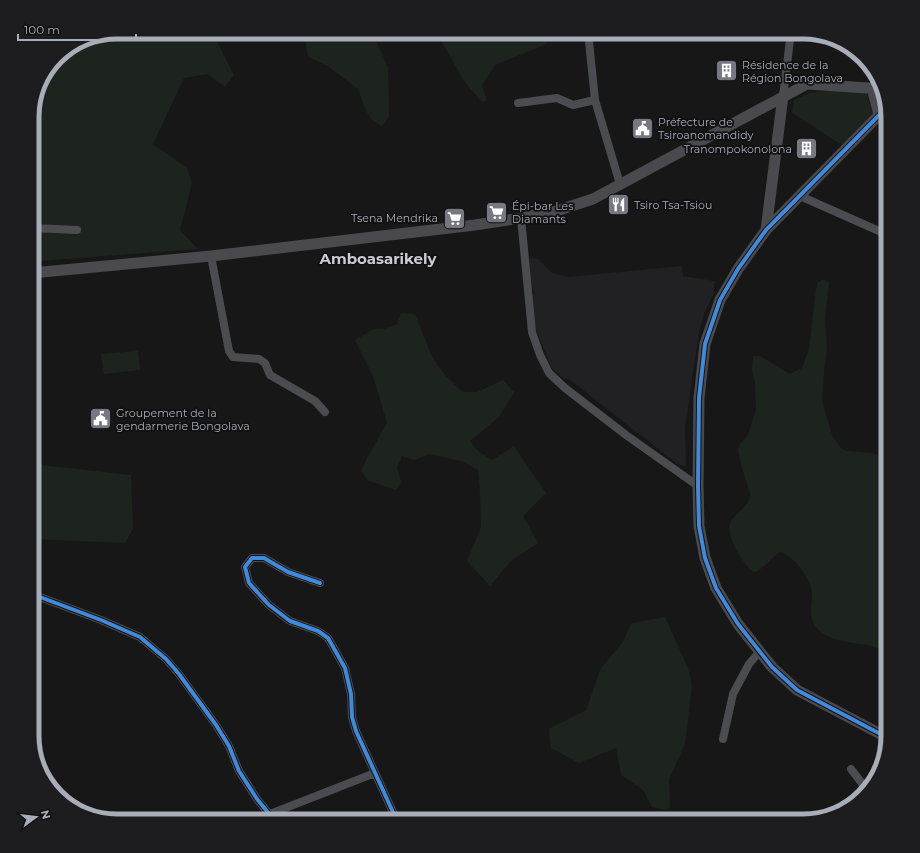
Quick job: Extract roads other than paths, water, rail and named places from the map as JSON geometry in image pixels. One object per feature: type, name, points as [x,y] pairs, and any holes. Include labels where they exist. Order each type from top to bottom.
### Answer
[{"type":"street","points":[[589,39],[595,100],[620,184]]},
{"type":"street","points":[[766,230],[790,39]]},
{"type":"street","points":[[39,272],[211,256],[521,218],[556,211],[593,199],[807,84],[875,88]]},
{"type":"street","points":[[518,103],[558,98],[573,105],[595,100]]},
{"type":"street","points":[[881,113],[766,230],[738,269],[720,300],[705,344],[698,398],[699,526],[705,558],[716,588],[738,624],[772,667],[797,690],[881,734]]},
{"type":"street","points":[[800,196],[881,232]]},
{"type":"street","points":[[521,218],[532,332],[540,355],[549,373],[565,388],[620,430],[698,486]]},
{"type":"street","points":[[39,228],[77,230]]},
{"type":"street","points":[[211,256],[229,351],[233,357],[259,359],[265,363],[270,374],[315,402],[325,412]]},
{"type":"street","points":[[320,583],[288,572],[264,558],[252,558],[245,567],[249,583],[269,605],[290,621],[318,631],[328,638],[345,668],[351,694],[352,717],[356,731],[394,814]]},
{"type":"street","points":[[39,597],[101,620],[140,637],[166,659],[179,674],[216,725],[229,746],[239,771],[257,799],[270,814],[374,773]]},
{"type":"street","points":[[723,739],[733,694],[749,664],[760,651]]},
{"type":"street","points":[[851,769],[864,785]]},
{"type":"place","name":"Résidence de la Région Bongolava","points":[[727,71]]},
{"type":"place","name":"Préfecture de Tsiroanomandidy","points":[[642,128]]},
{"type":"place","name":"Tranompokonolona","points":[[807,149]]},
{"type":"place","name":"Tsiro Tsa-Tsiou","points":[[618,205]]},
{"type":"place","name":"Épi-bar Les Diamants","points":[[496,212]]},
{"type":"place","name":"Tsena Mendrika","points":[[454,218]]},
{"type":"place","name":"Groupement de la gendarmerie Bongolava","points":[[101,419]]},
{"type":"district","name":"Amboasarikely","points":[[378,258]]}]
